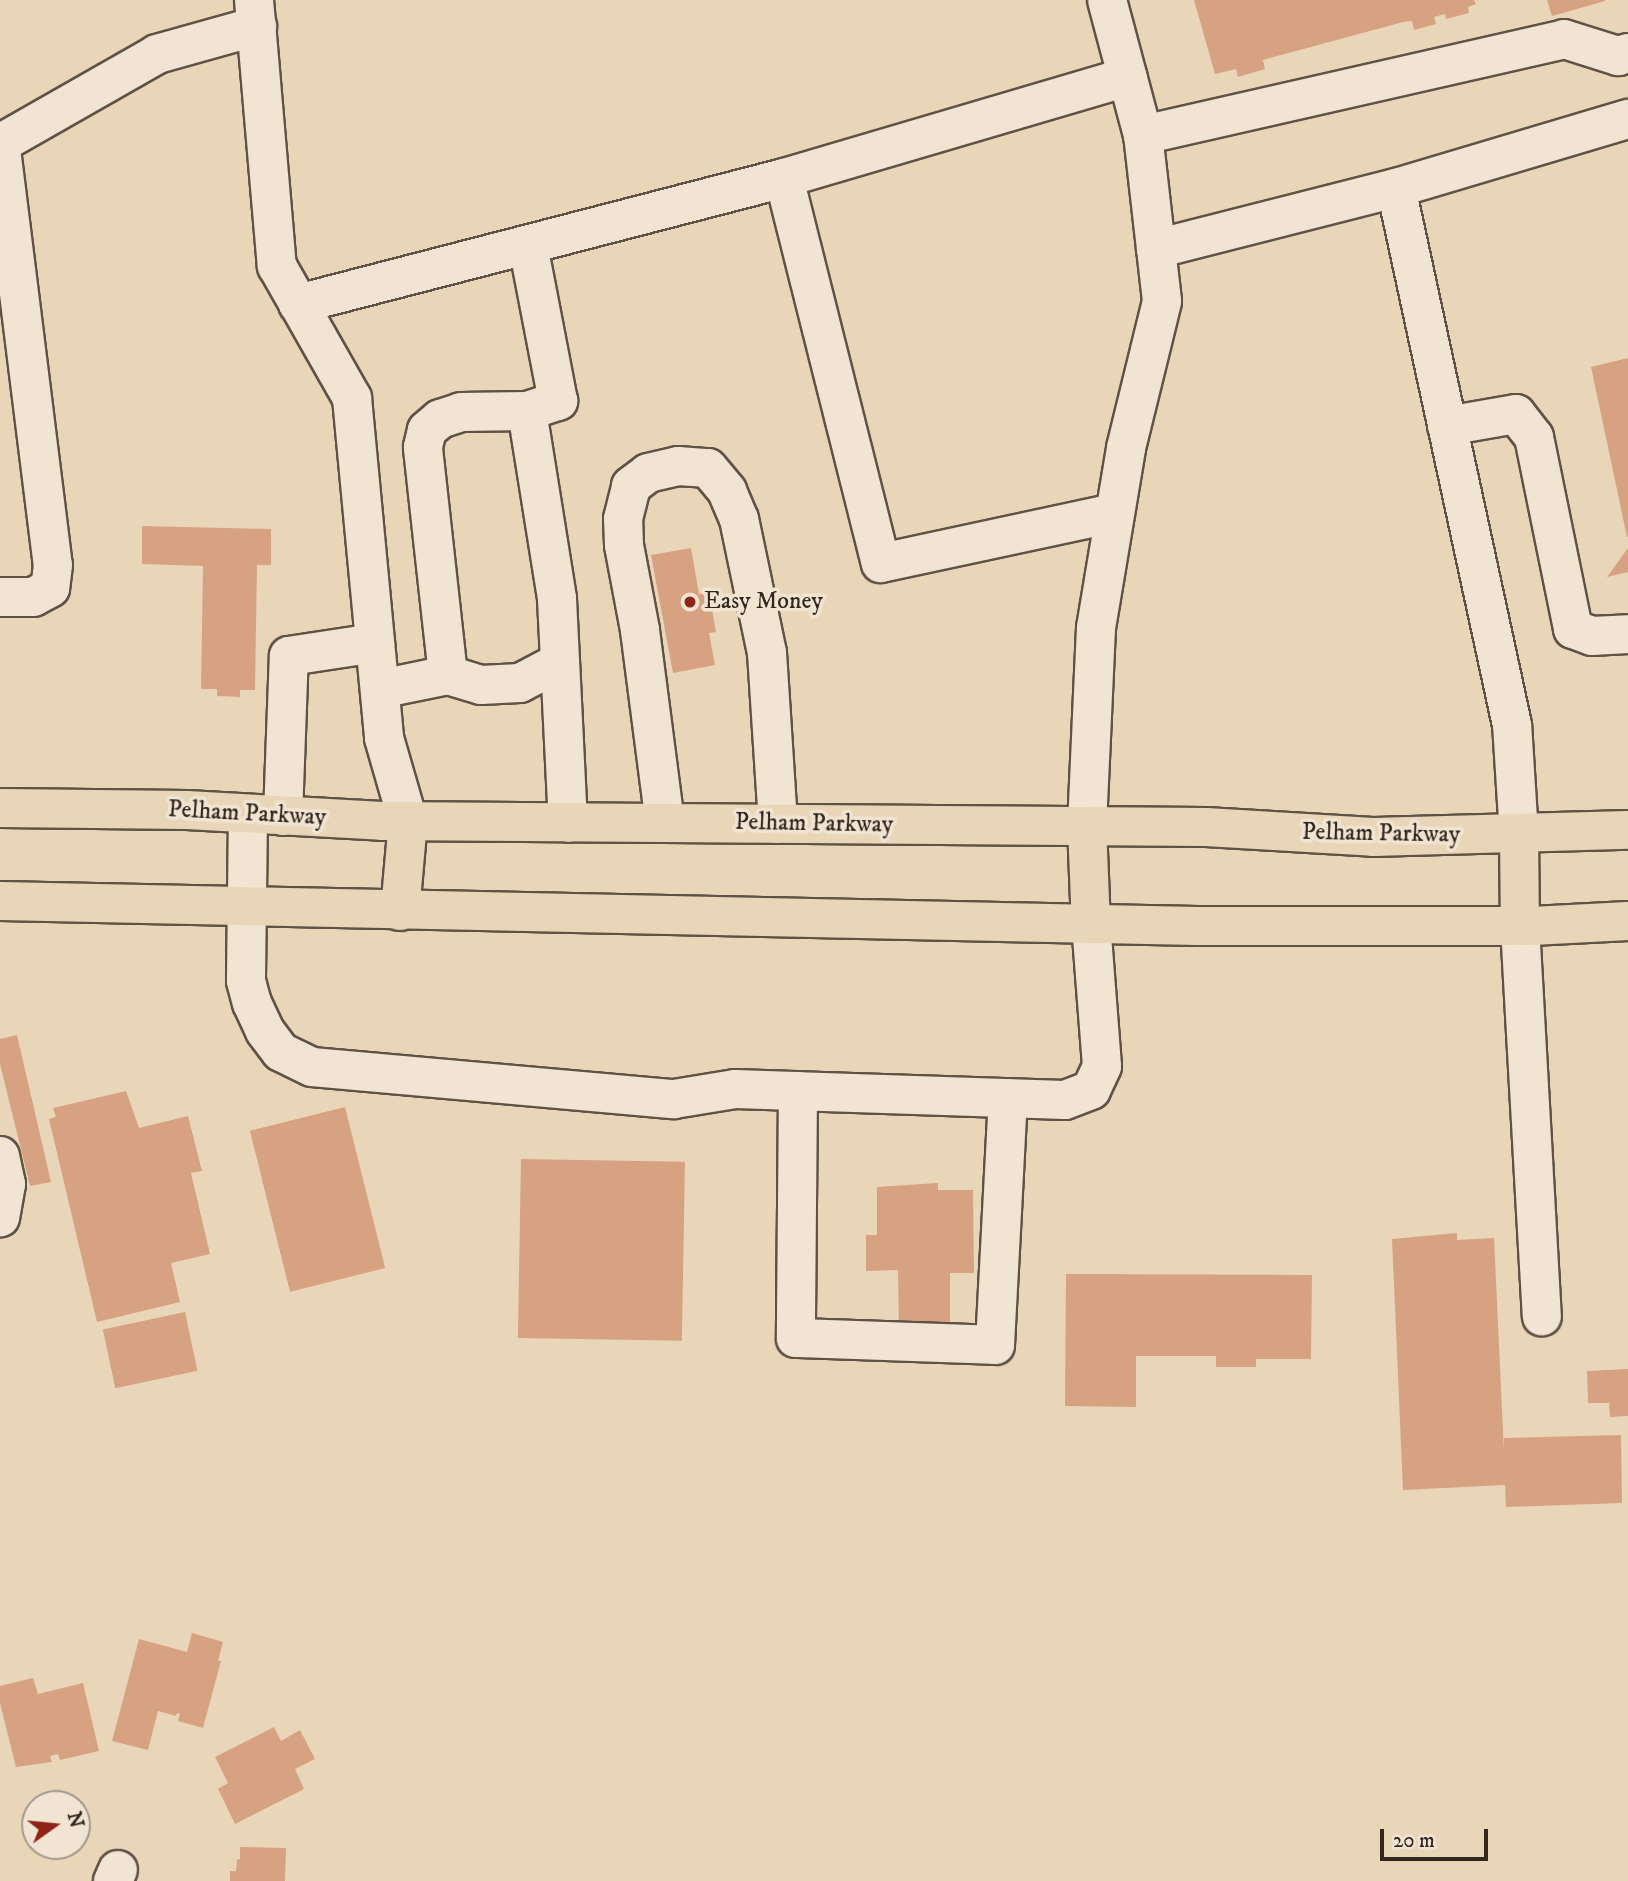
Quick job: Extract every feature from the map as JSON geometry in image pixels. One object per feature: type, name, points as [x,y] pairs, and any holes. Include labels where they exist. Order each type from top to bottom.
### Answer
[{"type":"main road","name":"Pelham Parkway","points":[[0,808],[408,821],[1206,827],[1373,837],[1628,831]]},
{"type":"main road","points":[[400,911],[408,821]]},
{"type":"main road","points":[[1087,826],[1091,924]]},
{"type":"main road","points":[[1519,835],[1520,926]]},
{"type":"main road","points":[[0,901],[1091,924],[1520,926],[1628,921]]},
{"type":"lane","points":[[1087,826],[1096,628],[1126,448],[1162,301],[1143,135],[1107,0]]},
{"type":"lane","points":[[0,597],[33,597],[50,588],[53,565],[1,141],[157,54],[255,13],[277,266],[352,398],[384,738],[408,821]]},
{"type":"lane","points":[[1143,135],[1564,39],[1618,55],[1628,53]]},
{"type":"lane","points":[[298,304],[784,178],[1127,77]]},
{"type":"lane","points":[[1156,249],[1396,188],[1628,119]]},
{"type":"lane","points":[[784,178],[881,563],[1115,513]]},
{"type":"lane","points":[[1396,188],[1512,725],[1519,835]]},
{"type":"lane","points":[[448,675],[423,447],[427,430],[440,419],[461,412],[527,411],[558,401],[528,245]]},
{"type":"lane","points":[[527,411],[557,599],[568,823]]},
{"type":"lane","points":[[1447,426],[1516,414],[1534,437],[1573,629],[1592,636],[1628,634]]},
{"type":"lane","points":[[665,823],[640,630],[624,545],[623,519],[631,486],[648,473],[678,466],[708,468],[727,491],[739,519],[767,653],[778,824]]},
{"type":"lane","points":[[375,643],[289,656],[265,815],[245,908],[246,981],[252,1003],[265,1031],[281,1052],[312,1067],[674,1100],[735,1089],[1065,1100],[1091,1090],[1101,1066],[1091,924]]},
{"type":"lane","points":[[380,689],[448,675],[481,685],[520,682],[561,662]]},
{"type":"lane","points":[[1520,926],[1542,1316]]},
{"type":"lane","points":[[799,1091],[796,1338],[995,1345],[1008,1098]]},
{"type":"lane","points":[[0,1156],[6,1184],[0,1217]]},
{"type":"building","points":[[1194,0],[1474,0],[1476,4],[1468,7],[1469,13],[1446,19],[1445,14],[1434,17],[1436,24],[1414,30],[1412,21],[1403,22],[1263,60],[1265,69],[1238,77],[1236,69],[1215,74]]},
{"type":"building","points":[[1547,0],[1605,0],[1605,1],[1552,16]]},
{"type":"building","points":[[1628,358],[1628,537],[1627,537],[1591,367]]},
{"type":"building","points":[[142,526],[271,529],[271,565],[257,565],[255,690],[240,690],[240,697],[217,696],[217,689],[201,689],[203,566],[142,564]]},
{"type":"building","points":[[691,548],[699,594],[709,592],[716,632],[709,633],[715,665],[673,673],[651,555]]},
{"type":"building","points":[[1628,548],[1628,572],[1607,577]]},
{"type":"building","points":[[17,1035],[51,1182],[30,1186],[0,1064],[0,1039]]},
{"type":"building","points":[[126,1091],[139,1128],[188,1116],[202,1171],[191,1173],[210,1254],[171,1263],[180,1302],[97,1322],[49,1119],[56,1117],[53,1108]]},
{"type":"building","points":[[345,1107],[385,1268],[290,1292],[250,1131]]},
{"type":"building","points":[[521,1159],[685,1162],[682,1341],[518,1338]]},
{"type":"building","points":[[938,1183],[938,1190],[973,1190],[974,1273],[950,1273],[950,1330],[899,1331],[898,1270],[866,1271],[866,1235],[877,1235],[877,1187]]},
{"type":"building","points":[[1457,1233],[1457,1240],[1494,1238],[1504,1452],[1504,1438],[1621,1435],[1622,1503],[1506,1507],[1505,1485],[1403,1490],[1392,1239]]},
{"type":"building","points":[[1066,1274],[1312,1275],[1311,1359],[1256,1359],[1256,1367],[1216,1367],[1216,1356],[1136,1356],[1136,1407],[1065,1406]]},
{"type":"building","points":[[185,1312],[197,1371],[115,1388],[103,1329]]},
{"type":"building","points":[[1628,1369],[1628,1416],[1610,1417],[1609,1403],[1588,1403],[1587,1371]]},
{"type":"building","points":[[192,1633],[223,1642],[218,1661],[221,1661],[203,1728],[178,1721],[180,1714],[177,1713],[176,1716],[158,1711],[148,1750],[112,1741],[139,1639],[187,1652]]},
{"type":"building","points":[[33,1678],[38,1694],[83,1683],[99,1751],[60,1760],[58,1754],[50,1756],[52,1762],[16,1767],[0,1703],[0,1686]]},
{"type":"building","points":[[274,1727],[281,1741],[300,1730],[315,1759],[295,1769],[304,1789],[235,1824],[218,1789],[228,1783],[215,1757]]},
{"type":"building","points":[[240,1847],[286,1848],[285,1881],[230,1881],[230,1871],[236,1871],[237,1860],[240,1859]]},
{"type":"place","name":"Easy Money","points":[[690,602]]}]
